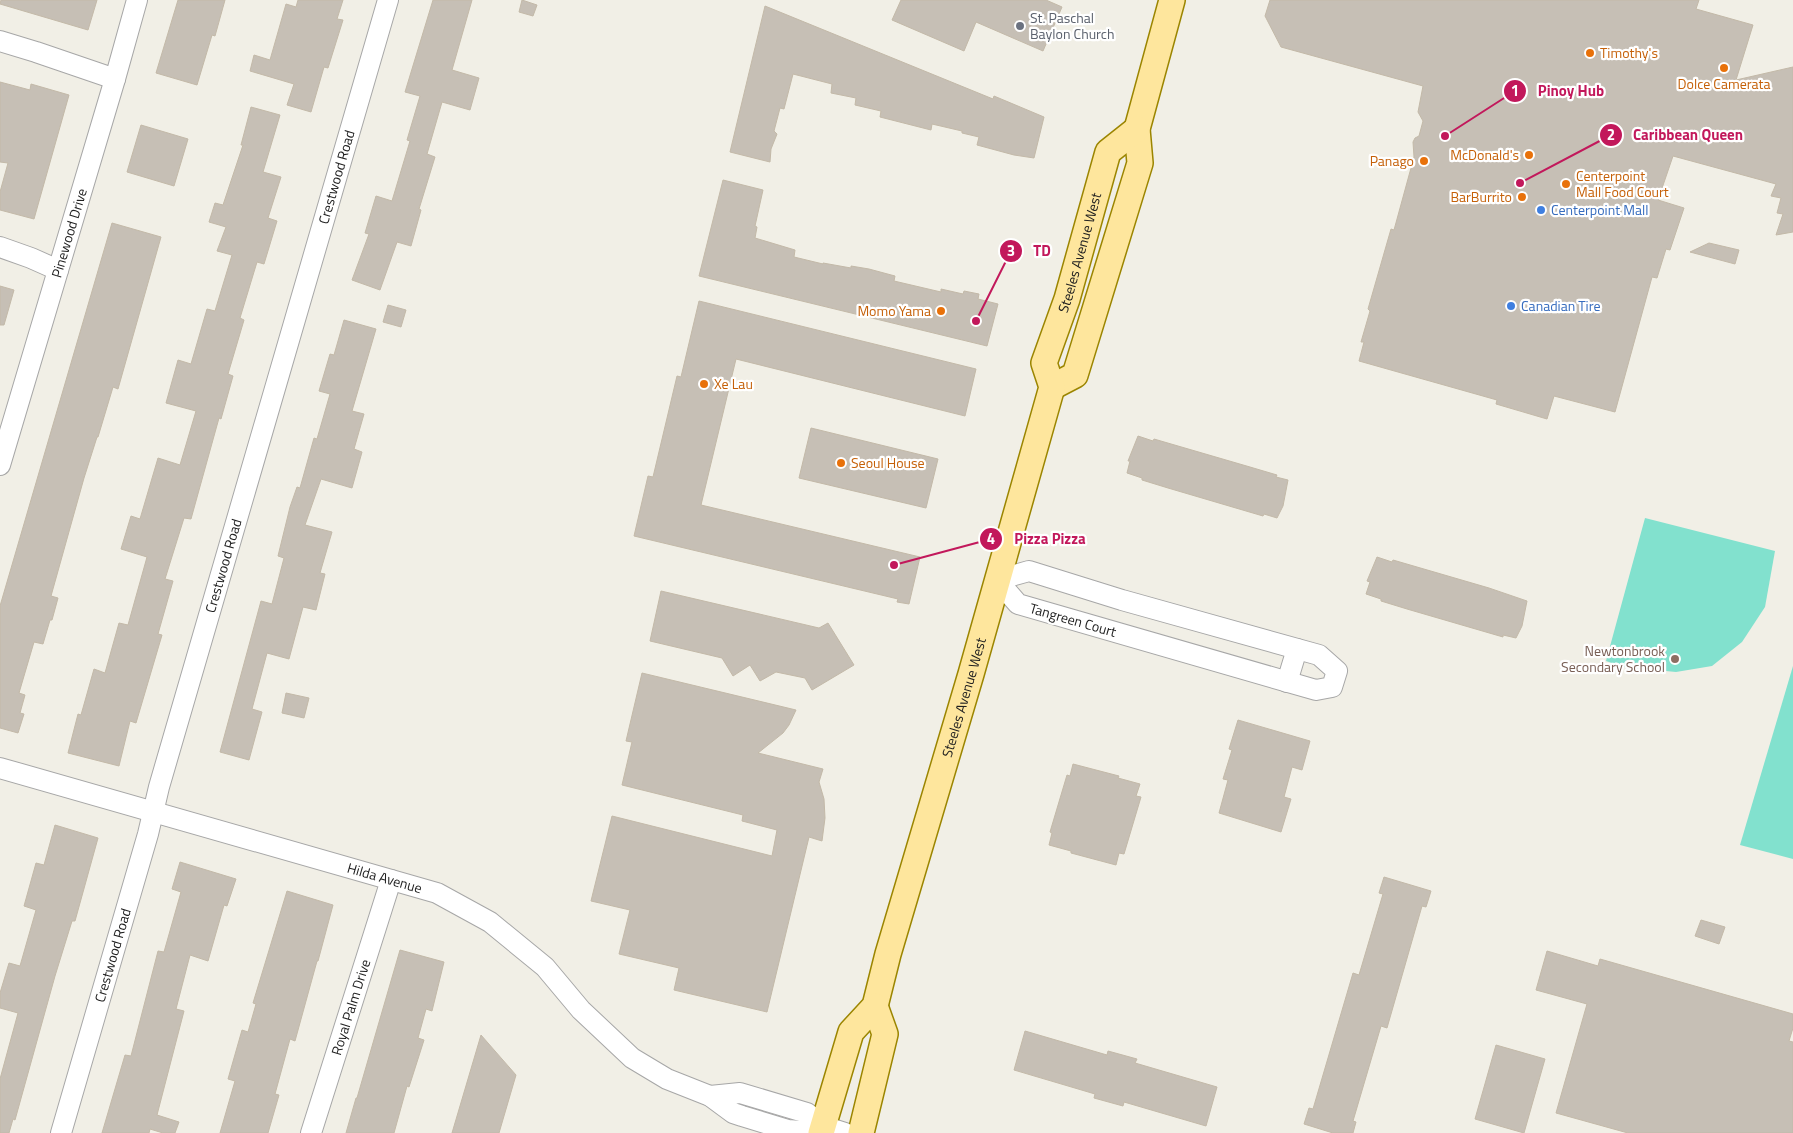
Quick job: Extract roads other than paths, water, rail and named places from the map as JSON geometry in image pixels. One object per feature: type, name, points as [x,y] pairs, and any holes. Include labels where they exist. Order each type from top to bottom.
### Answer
[{"type":"main road","points":[[1052,387],[1075,375],[1140,163],[1137,129],[1172,0]]},
{"type":"main road","name":"Steeles Avenue West","points":[[830,1131],[851,1032],[875,1006],[893,936],[972,674],[1052,387],[1044,363],[1073,279],[1108,152],[1137,129]]},
{"type":"main road","points":[[1073,279],[1102,286]]},
{"type":"main road","points":[[860,1133],[885,1034],[875,1006]]},
{"type":"street","name":"Pinewood Drive","points":[[0,465],[137,0]]},
{"type":"street","name":"Crestwood Road","points":[[60,1133],[388,0]]},
{"type":"street","points":[[0,41],[115,79]]},
{"type":"street","points":[[0,247],[58,270]]},
{"type":"street","name":"Tangreen Court","points":[[1029,570],[1122,600],[1297,649],[1319,655],[1337,671],[1332,687],[1316,690],[1018,604],[997,580],[1029,570]]},
{"type":"street","points":[[1286,682],[1297,649]]},
{"type":"street","name":"Hilda Avenue","points":[[0,768],[437,893],[490,922],[545,967],[581,1010],[632,1058],[667,1079],[710,1096],[733,1113],[788,1130],[830,1131]]},
{"type":"street","name":"Royal Palm Drive","points":[[310,1133],[391,880]]},
{"type":"place","name":"St. Paschal Baylon Church","points":[[1020,26]]},
{"type":"place","name":"Timothy's","points":[[1590,53]]},
{"type":"place","name":"Dolce Camerata","points":[[1724,68]]},
{"type":"place","name":"Pinoy Hub","points":[[1445,136]]},
{"type":"place","name":"McDonald's","points":[[1529,155]]},
{"type":"place","name":"Panago","points":[[1424,161]]},
{"type":"place","name":"Caribbean Queen","points":[[1520,183]]},
{"type":"place","name":"Centerpoint Mall Food Court","points":[[1566,184]]},
{"type":"place","name":"BarBurrito","points":[[1522,197]]},
{"type":"place","name":"Centerpoint Mall","points":[[1541,210]]},
{"type":"place","name":"Canadian Tire","points":[[1511,306]]},
{"type":"place","name":"Momo Yama","points":[[941,311]]},
{"type":"place","name":"TD","points":[[976,321]]},
{"type":"place","name":"Xe Lau","points":[[704,384]]},
{"type":"place","name":"Seoul House","points":[[841,463]]},
{"type":"place","name":"Pizza Pizza","points":[[894,565]]},
{"type":"place","name":"Newtonbrook Secondary School","points":[[1675,659]]}]
